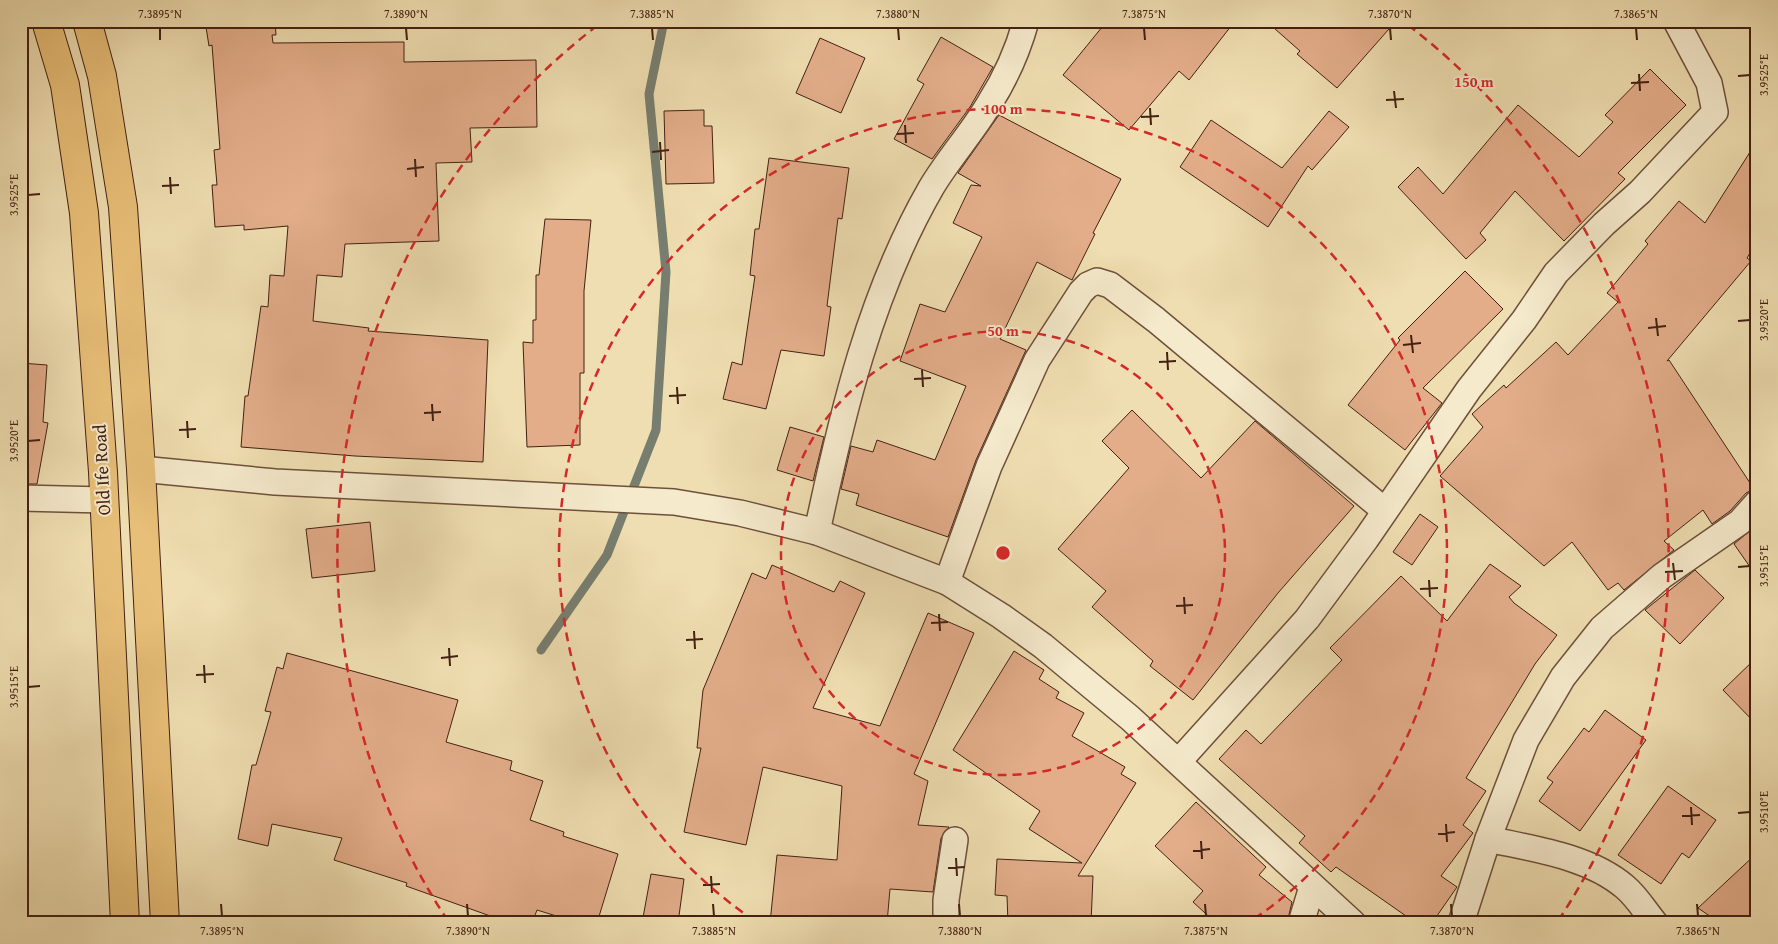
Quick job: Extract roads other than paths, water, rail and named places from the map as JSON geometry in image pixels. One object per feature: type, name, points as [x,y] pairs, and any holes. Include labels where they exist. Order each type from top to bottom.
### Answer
[{"type":"main road","name":"Old Ife Road","points":[[46,21],[65,84],[84,213],[104,500],[125,923]]},
{"type":"main road","points":[[87,21],[102,76],[124,207],[141,469],[165,923]]},
{"type":"main road","points":[[96,377],[135,375]]},
{"type":"street","points":[[818,532],[839,432],[855,372],[875,311],[902,247],[931,188],[989,104],[1010,64],[1026,21]]},
{"type":"street","points":[[1179,761],[1307,619],[1344,570],[1469,389],[1524,320],[1556,273],[1604,224],[1640,192],[1715,112],[1709,83],[1676,21]]},
{"type":"street","points":[[947,582],[989,466],[1037,360],[1081,292],[1088,285],[1097,281],[1110,285],[1156,320],[1384,510]]},
{"type":"street","points":[[141,469],[275,482],[674,502],[740,513],[818,532],[947,582],[1002,616],[1043,646],[1179,761],[1312,887],[1353,923]]},
{"type":"street","points":[[21,498],[104,500]]},
{"type":"street","points":[[1461,923],[1488,839],[1526,740],[1563,677],[1602,628],[1662,576],[1740,522],[1757,503]]},
{"type":"street","points":[[1488,839],[1570,859],[1608,874],[1626,888],[1655,923]]},
{"type":"street","points":[[946,923],[946,900],[955,840]]},
{"type":"street","points":[[1301,923],[1312,887]]},
{"type":"waterway","points":[[541,650],[607,555],[656,430],[666,272],[649,94],[664,21]]}]
